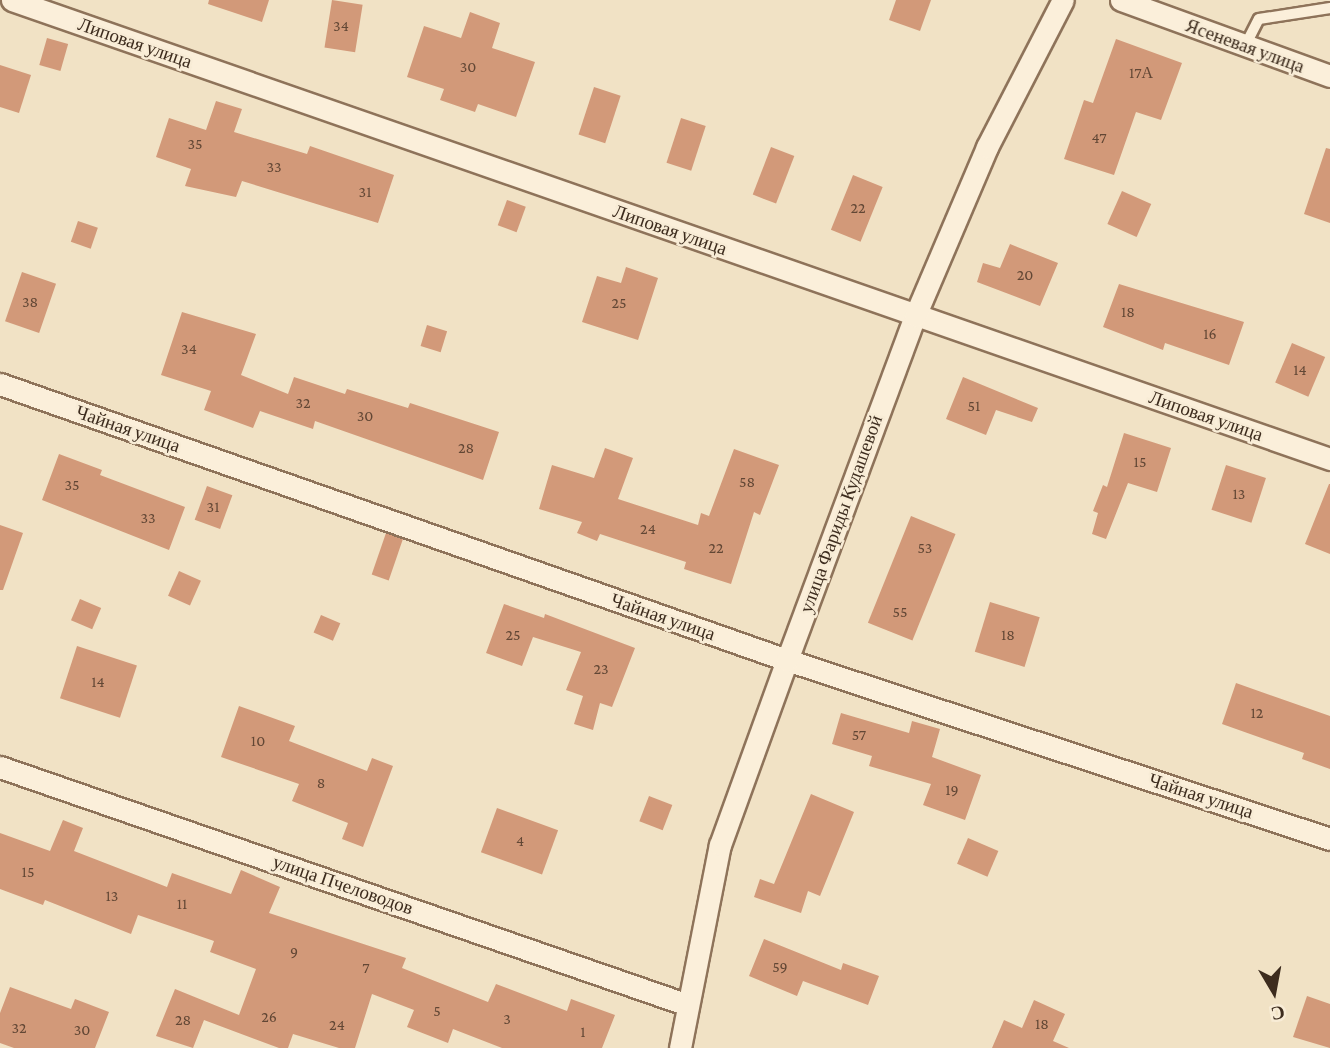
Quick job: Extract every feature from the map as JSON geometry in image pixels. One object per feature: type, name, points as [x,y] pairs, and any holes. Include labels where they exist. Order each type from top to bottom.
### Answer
[{"type":"street","name":"Липовая улица","points":[[12,0],[1330,459]]},
{"type":"street","name":"улица Фариды Кудашевой","points":[[680,1048],[685,1004],[720,845],[787,660],[915,316],[987,147],[1063,0]]},
{"type":"street","name":"Ясеневая улица","points":[[1121,0],[1330,76]]},
{"type":"street","name":"Чайная улица","points":[[0,384],[787,660],[1330,839]]},
{"type":"street","name":"улица Пчеловодов","points":[[0,767],[685,1004]]},
{"type":"lane","points":[[1245,47],[1259,19],[1330,8]]},
{"type":"building","points":[[209,0],[269,0],[262,22],[208,4]]},
{"type":"building","points":[[332,0],[363,5],[355,52],[324,47]]},
{"type":"building","points":[[896,0],[931,0],[920,31],[889,20]]},
{"type":"building","points":[[470,12],[500,23],[492,48],[535,62],[516,117],[478,104],[475,112],[440,100],[444,89],[407,77],[424,26],[461,38]]},
{"type":"building","points":[[47,38],[68,44],[60,71],[39,65]]},
{"type":"building","points":[[1116,39],[1182,63],[1161,120],[1136,112],[1114,175],[1064,159],[1084,100],[1093,103]]},
{"type":"building","points":[[0,65],[31,75],[19,113],[0,107]]},
{"type":"building","points":[[594,87],[621,96],[605,143],[579,135]]},
{"type":"building","points":[[216,101],[242,109],[234,132],[307,154],[310,146],[394,175],[378,223],[242,181],[236,197],[185,186],[191,169],[156,157],[169,118],[206,130]]},
{"type":"building","points":[[681,118],[706,126],[691,171],[666,163]]},
{"type":"building","points":[[771,147],[794,156],[776,204],[753,195]]},
{"type":"building","points":[[1326,148],[1330,149],[1330,223],[1304,214]]},
{"type":"building","points":[[853,175],[883,187],[861,242],[831,230]]},
{"type":"building","points":[[1122,191],[1151,204],[1137,237],[1107,224]]},
{"type":"building","points":[[507,200],[526,207],[517,232],[498,225]]},
{"type":"building","points":[[78,221],[98,228],[91,249],[71,242]]},
{"type":"building","points":[[1010,244],[1058,263],[1040,306],[977,282],[983,263],[1000,268]]},
{"type":"building","points":[[626,267],[658,278],[638,340],[582,322],[597,276],[621,283]]},
{"type":"building","points":[[22,272],[56,284],[39,333],[5,321]]},
{"type":"building","points":[[1119,284],[1244,322],[1229,365],[1165,343],[1163,350],[1103,327]]},
{"type":"building","points":[[182,312],[256,334],[241,375],[288,394],[294,377],[345,394],[347,389],[408,408],[410,403],[499,432],[483,480],[315,421],[313,429],[260,411],[253,428],[204,410],[211,391],[161,375]]},
{"type":"building","points":[[427,325],[447,331],[441,352],[421,346]]},
{"type":"building","points":[[1292,343],[1325,357],[1308,397],[1275,383]]},
{"type":"building","points":[[963,377],[1038,408],[1032,422],[996,410],[986,435],[946,419]]},
{"type":"building","points":[[1124,433],[1171,448],[1157,492],[1128,483],[1106,539],[1092,534],[1098,513],[1093,511],[1103,485],[1107,487]]},
{"type":"building","points":[[605,448],[633,458],[618,499],[698,525],[701,513],[709,516],[734,449],[779,465],[760,515],[754,512],[731,584],[684,569],[686,562],[600,534],[597,541],[577,533],[582,522],[539,509],[552,465],[594,478]]},
{"type":"building","points":[[59,454],[102,470],[100,475],[185,507],[169,550],[42,500]]},
{"type":"building","points":[[1226,465],[1266,478],[1251,523],[1211,510]]},
{"type":"building","points":[[1330,484],[1330,554],[1305,544]]},
{"type":"building","points":[[207,486],[232,495],[220,529],[195,520]]},
{"type":"building","points":[[911,516],[956,534],[912,641],[868,623]]},
{"type":"building","points":[[0,525],[23,533],[3,590],[0,590]]},
{"type":"building","points":[[386,533],[403,539],[389,580],[372,575]]},
{"type":"building","points":[[179,571],[201,581],[190,605],[168,596]]},
{"type":"building","points":[[80,599],[101,608],[92,629],[71,620]]},
{"type":"building","points":[[990,602],[1040,617],[1025,667],[975,652]]},
{"type":"building","points":[[504,604],[544,618],[545,614],[635,648],[612,707],[600,703],[593,730],[574,724],[583,696],[566,690],[581,652],[533,637],[522,666],[486,653]]},
{"type":"building","points":[[321,615],[340,623],[333,641],[314,632]]},
{"type":"building","points":[[77,646],[137,665],[120,718],[60,698]]},
{"type":"building","points":[[1236,683],[1330,716],[1330,769],[1302,759],[1304,753],[1222,724]]},
{"type":"building","points":[[239,706],[295,726],[289,741],[367,771],[372,758],[393,766],[363,847],[342,839],[348,823],[292,801],[299,784],[221,757]]},
{"type":"building","points":[[841,713],[909,733],[912,721],[940,729],[932,757],[981,775],[965,820],[923,805],[931,784],[869,766],[872,756],[832,744]]},
{"type":"building","points":[[811,794],[854,812],[820,896],[808,891],[801,913],[754,897],[760,879],[774,884]]},
{"type":"building","points":[[649,796],[672,805],[663,830],[639,821]]},
{"type":"building","points":[[497,808],[558,830],[542,874],[481,852]]},
{"type":"building","points":[[63,820],[83,828],[74,851],[167,887],[172,873],[231,894],[241,870],[280,887],[269,913],[406,958],[402,968],[488,1002],[496,984],[567,1011],[571,999],[615,1015],[602,1048],[502,1048],[453,1029],[448,1043],[407,1027],[414,1010],[372,994],[355,1048],[339,1048],[293,1034],[288,1048],[279,1048],[204,1020],[193,1048],[156,1036],[175,989],[239,1015],[256,969],[210,952],[214,941],[138,915],[131,934],[45,900],[43,905],[0,889],[0,833],[50,851]]},
{"type":"building","points":[[968,838],[998,851],[987,877],[957,864]]},
{"type":"building","points":[[764,939],[841,970],[843,963],[879,976],[868,1005],[803,981],[797,996],[749,976]]},
{"type":"building","points":[[10,987],[71,1009],[75,999],[109,1012],[95,1048],[14,1048],[0,1043],[0,1013]]},
{"type":"building","points":[[1307,996],[1330,1004],[1330,1048],[1293,1037]]},
{"type":"building","points":[[1034,1000],[1065,1014],[1053,1041],[1069,1048],[992,1048],[1004,1020],[1022,1028]]}]
